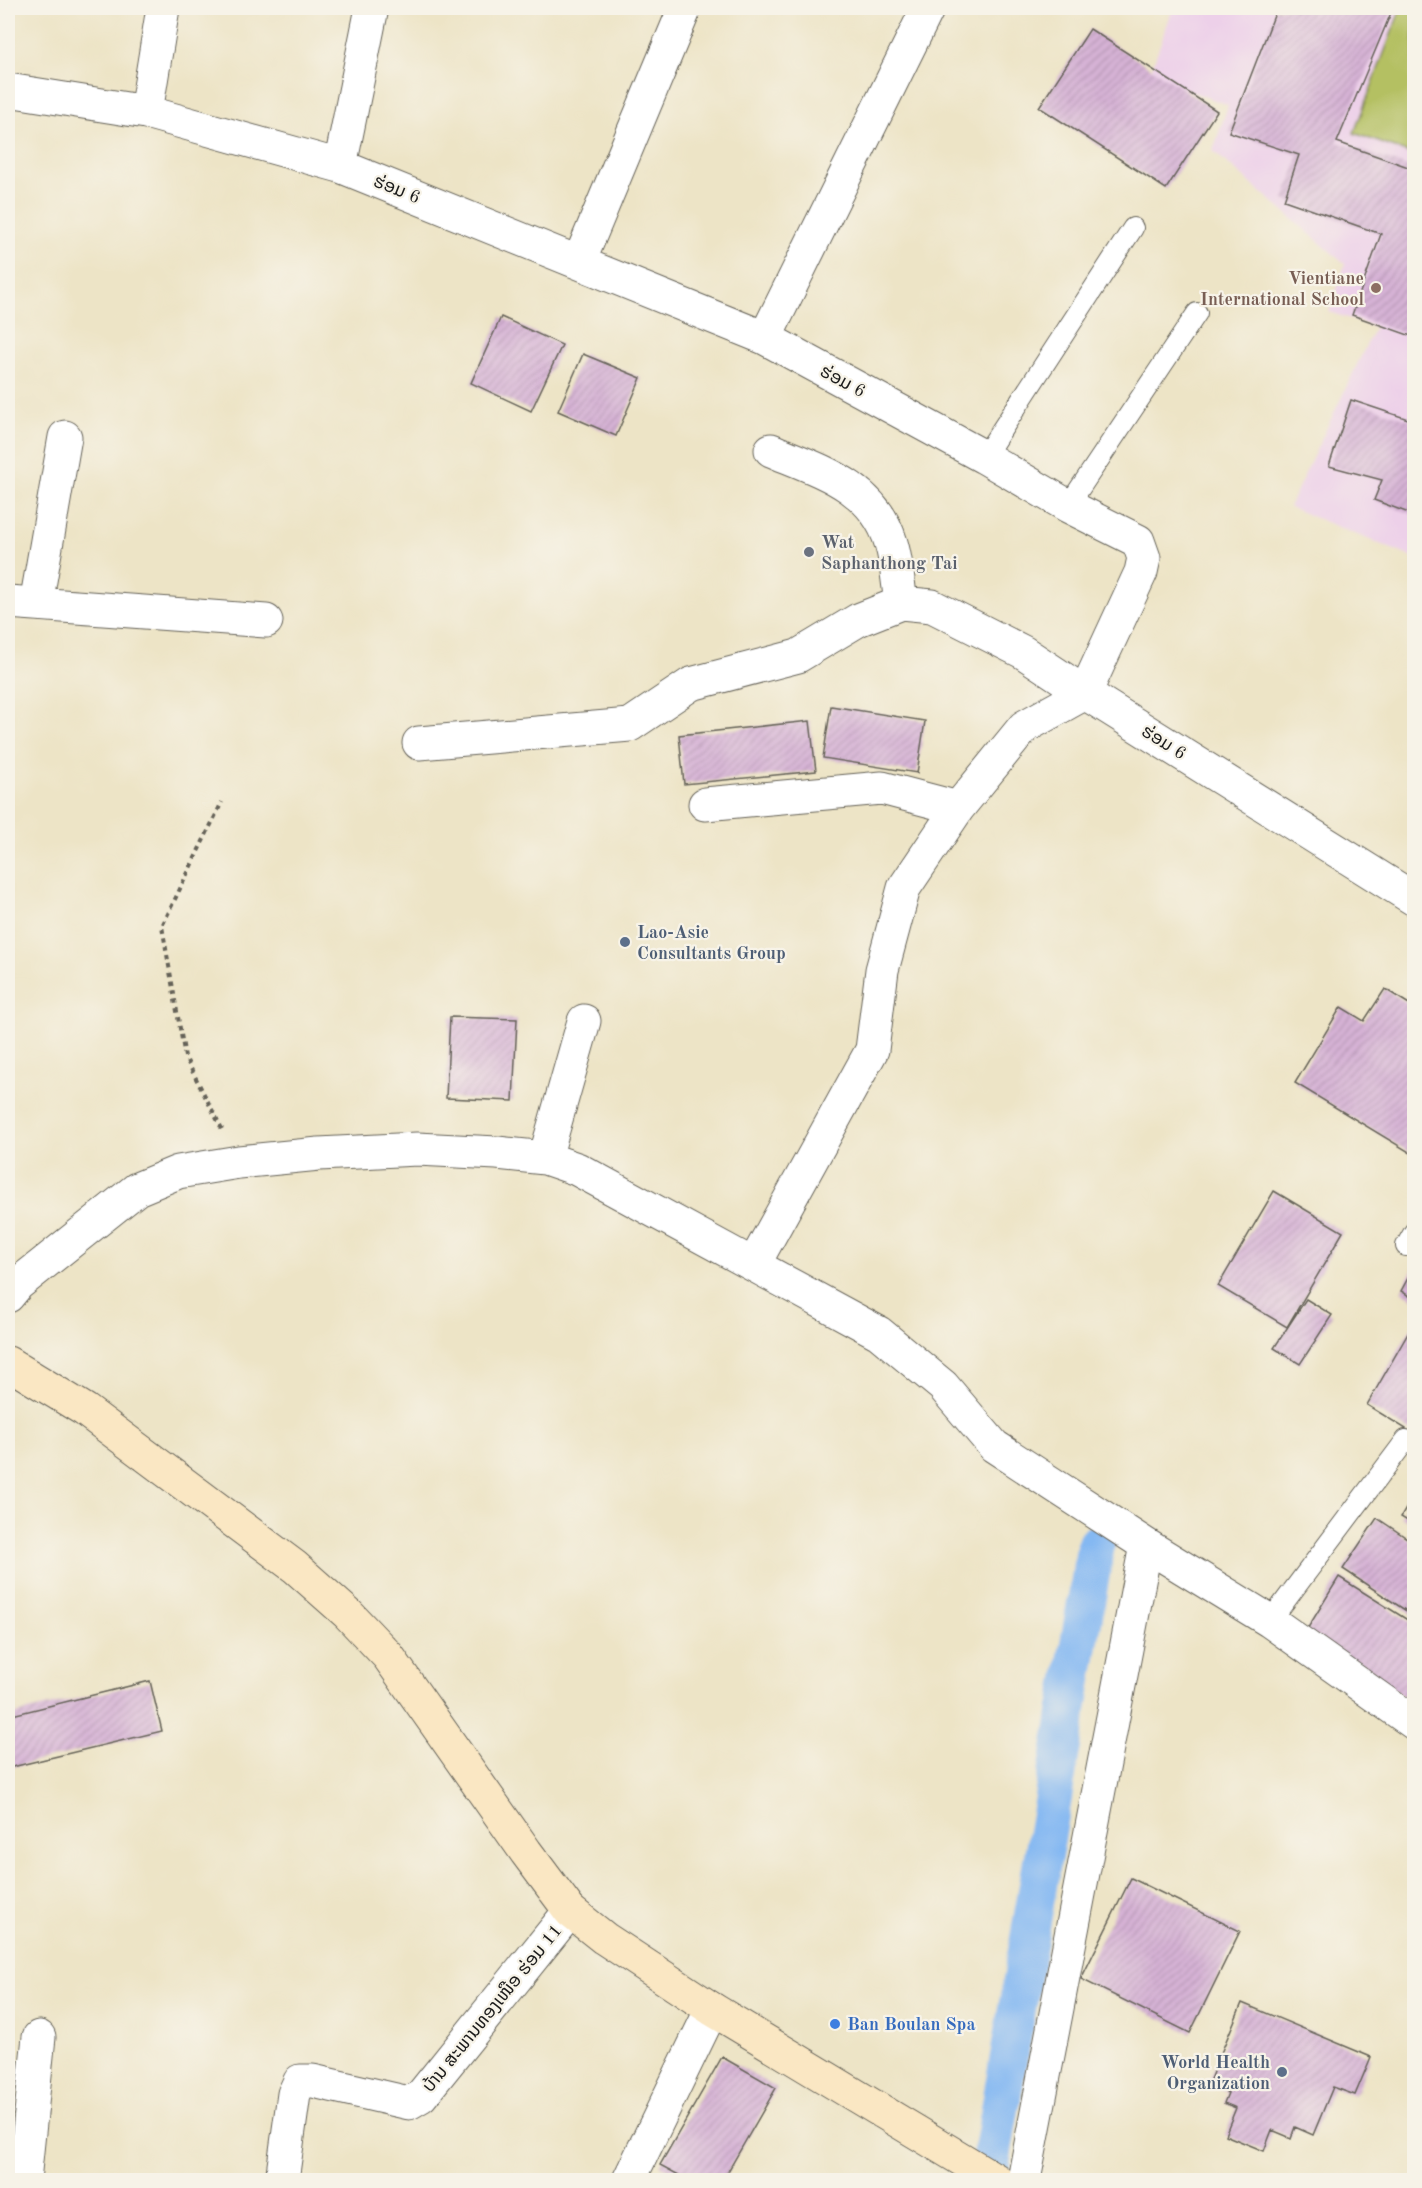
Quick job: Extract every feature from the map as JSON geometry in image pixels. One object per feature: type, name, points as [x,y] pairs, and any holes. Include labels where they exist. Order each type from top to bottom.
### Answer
[{"type":"street","points":[[146,112],[164,8]]},
{"type":"street","points":[[340,166],[372,8]]},
{"type":"street","points":[[579,262],[685,8]]},
{"type":"street","points":[[765,338],[928,8]]},
{"type":"street","name":"ຮ່ອມ 6","points":[[8,90],[146,112],[340,166],[765,338],[984,457],[1068,506],[1138,542],[1144,558],[1141,572],[1085,693],[1414,899]]},
{"type":"street","points":[[65,437],[22,603],[266,621]]},
{"type":"street","points":[[771,450],[833,477],[857,491],[875,509],[891,543],[901,603]]},
{"type":"street","points":[[419,743],[630,725],[691,684],[798,656],[858,620],[901,603],[932,606],[1023,652],[1085,693],[1024,727],[958,808],[904,888],[882,970],[872,1050],[754,1264]]},
{"type":"street","points":[[705,804],[882,788],[958,808]]},
{"type":"street","points":[[545,1158],[584,1021]]},
{"type":"street","points":[[8,1296],[18,1284],[137,1189],[178,1172],[238,1162],[319,1154],[417,1149],[545,1158],[577,1169],[879,1333],[943,1386],[994,1446],[1270,1622],[1414,1723]]},
{"type":"street","points":[[8,1363],[94,1417],[295,1567],[348,1614],[388,1656],[570,1911],[603,1938],[712,2010],[978,2175]]},
{"type":"street","points":[[1024,2181],[1146,1545]]},
{"type":"street","name":"ບ້ານ ສະພານທອງເໜືອ ຮ່ອມ 11","points":[[282,2181],[294,2094],[300,2081],[313,2081],[409,2103],[421,2096],[570,1911]]},
{"type":"street","points":[[629,2181],[712,2010]]},
{"type":"street","points":[[24,2181],[39,2037]]},
{"type":"lane","points":[[984,457],[1133,228]]},
{"type":"lane","points":[[1068,506],[1197,313]]},
{"type":"lane","points":[[1270,1622],[1406,1440]]},
{"type":"path","points":[[222,802],[162,926],[185,1057],[238,1162]]},
{"type":"shaded area","name":"Vientiane International School","points":[[1173,8],[1414,8],[1414,558],[1289,507],[1375,327],[1329,312],[1345,264],[1213,151],[1228,105],[1149,76]]},
{"type":"green space","points":[[1401,8],[1414,8],[1414,155],[1354,133]]},
{"type":"building","points":[[1277,8],[1393,8],[1337,142],[1414,169],[1414,337],[1352,315],[1381,234],[1284,200],[1299,155],[1229,132]]},
{"type":"building","points":[[1090,29],[1217,111],[1166,189],[1039,107]]},
{"type":"building","points":[[501,317],[562,345],[531,411],[471,383]]},
{"type":"building","points":[[583,354],[641,378],[616,436],[558,411]]},
{"type":"building","points":[[1351,400],[1414,421],[1414,515],[1374,500],[1382,480],[1329,466]]},
{"type":"building","points":[[831,706],[925,721],[917,773],[823,758]]},
{"type":"building","points":[[810,721],[816,771],[684,784],[679,735]]},
{"type":"building","points":[[1385,989],[1414,1007],[1414,1155],[1295,1083],[1341,1007],[1364,1021]]},
{"type":"building","points":[[450,1017],[517,1019],[513,1101],[446,1098]]},
{"type":"building","points":[[1274,1191],[1343,1232],[1287,1327],[1218,1286]]},
{"type":"building","points":[[1414,1267],[1414,1299],[1401,1291]]},
{"type":"building","points":[[1306,1299],[1332,1315],[1300,1364],[1274,1348]]},
{"type":"building","points":[[1414,1323],[1414,1434],[1367,1405]]},
{"type":"building","points":[[1414,1495],[1414,1525],[1401,1517]]},
{"type":"building","points":[[1377,1518],[1414,1543],[1414,1616],[1343,1569]]},
{"type":"building","points":[[1339,1577],[1414,1624],[1414,1704],[1306,1631]]},
{"type":"building","points":[[150,1681],[162,1731],[8,1768],[8,1716]]},
{"type":"building","points":[[1131,1878],[1240,1931],[1190,2033],[1081,1979]]},
{"type":"building","points":[[1242,2003],[1371,2057],[1355,2095],[1333,2087],[1313,2135],[1295,2127],[1291,2138],[1272,2130],[1264,2151],[1225,2135],[1236,2108],[1224,2103],[1228,2093],[1208,2084]]},
{"type":"building","points":[[722,2057],[776,2088],[723,2180],[688,2180],[660,2165]]},
{"type":"waterway","points":[[988,2180],[1096,1544]]},
{"type":"place","name":"Vientiane International School","points":[[1376,288]]},
{"type":"place","name":"Wat Saphanthong Tai","points":[[809,552]]},
{"type":"place","name":"Lao-Asie Consultants Group","points":[[625,942]]},
{"type":"place","name":"Ban Boulan Spa","points":[[835,2024]]},
{"type":"place","name":"World Health Organization","points":[[1282,2072]]}]
